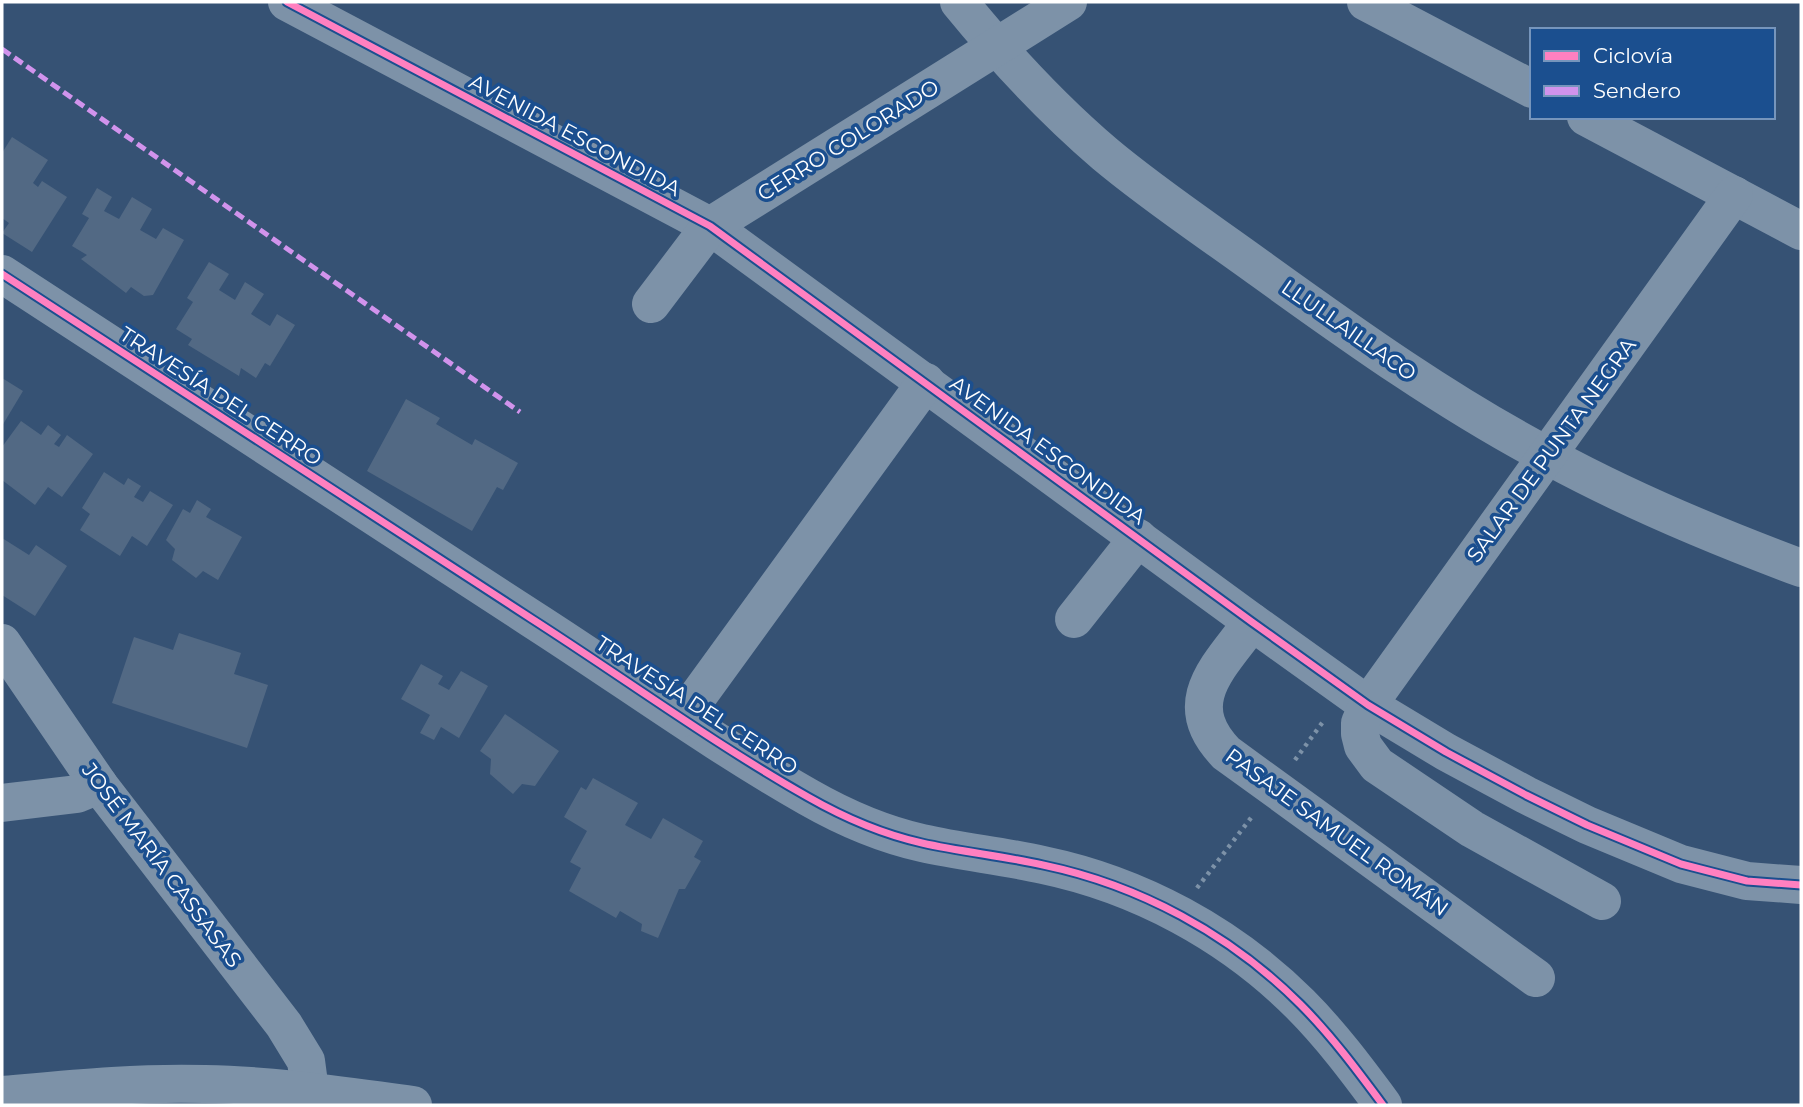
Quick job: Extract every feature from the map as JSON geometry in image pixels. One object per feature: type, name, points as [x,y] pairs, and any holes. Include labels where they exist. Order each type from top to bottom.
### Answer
[{"type":"street","name":"AVENIDA ESCONDIDA","points":[[287,2],[710,226],[1368,705],[1446,752],[1526,796],[1649,852],[1714,874],[1747,881],[1801,885]]},
{"type":"street","name":"LLULLAILLACO","points":[[959,2],[996,47],[1063,116],[1153,191],[1370,346],[1547,456],[1642,503],[1801,568]]},
{"type":"street","name":"CERRO COLORADO","points":[[651,304],[710,226],[1068,2]]},
{"type":"street","points":[[1366,2],[1530,88]]},
{"type":"street","points":[[1590,119],[1801,231]]},
{"type":"street","name":"SALAR DE PUNTA NEGRA","points":[[1368,705],[1734,195]]},
{"type":"street","name":"TRAVESÍA DEL CERRO","points":[[2,274],[809,798],[880,830],[920,842],[1079,874],[1125,890],[1177,914],[1232,948],[1274,980],[1324,1030],[1383,1105]]},
{"type":"street","name":"TRAVESÍA DEL CERRO","points":[[682,718],[926,382]]},
{"type":"street","name":"AVENIDA ESCONDIDA","points":[[1074,619],[1138,538]]},
{"type":"street","name":"PASAJE SAMUEL ROMÁN","points":[[1252,622],[1207,684],[1204,695],[1205,719],[1216,743],[1264,781],[1536,978]]},
{"type":"street","name":"JOSÉ MARÍA CASSASAS","points":[[2,643],[99,785],[284,1025],[306,1061],[310,1091]]},
{"type":"street","points":[[1368,705],[1360,723],[1360,734],[1363,746],[1377,765],[1472,829],[1602,901]]},
{"type":"street","points":[[2,803],[77,794],[99,785]]},
{"type":"street","points":[[2,1095],[99,1086],[206,1095],[310,1091],[413,1105]]},
{"type":"building","points":[[12,137],[48,160],[33,183],[38,187],[42,181],[67,197],[32,252],[2,233],[9,223],[2,218],[2,153]]},
{"type":"building","points":[[97,188],[112,197],[104,211],[119,219],[132,197],[152,209],[140,230],[156,239],[163,228],[184,240],[153,295],[144,296],[131,287],[126,293],[81,259],[87,255],[72,246],[89,218],[82,214]]},
{"type":"building","points":[[209,262],[229,274],[219,290],[235,300],[245,282],[264,294],[251,314],[270,326],[277,314],[295,325],[270,366],[265,363],[256,378],[241,368],[239,376],[188,345],[192,339],[176,329],[193,302],[187,298]]},
{"type":"building","points":[[2,378],[23,391],[2,426]]},
{"type":"building","points":[[406,399],[440,418],[436,424],[472,445],[475,439],[518,463],[503,490],[497,487],[472,531],[367,471]]},
{"type":"building","points":[[21,421],[41,435],[48,425],[61,435],[54,444],[59,447],[67,435],[93,454],[62,497],[48,487],[35,505],[2,480],[2,447]]},
{"type":"building","points":[[104,472],[124,485],[128,478],[141,486],[134,497],[143,502],[150,491],[173,505],[147,546],[132,536],[120,556],[80,530],[90,514],[82,508]]},
{"type":"building","points":[[197,500],[211,509],[206,517],[242,537],[218,580],[203,571],[196,578],[172,560],[175,549],[166,540],[183,509],[190,513]]},
{"type":"building","points":[[2,538],[29,555],[36,545],[67,566],[35,616],[2,595]]},
{"type":"building","points":[[179,633],[241,653],[234,674],[268,685],[247,748],[112,703],[134,637],[173,650]]},
{"type":"building","points":[[421,664],[443,676],[438,684],[449,690],[461,671],[488,686],[459,738],[441,727],[434,740],[420,733],[430,715],[401,699]]},
{"type":"building","points":[[505,714],[559,751],[535,786],[522,784],[513,794],[490,774],[491,759],[480,751]]},
{"type":"building","points":[[593,778],[638,803],[625,825],[651,839],[663,818],[703,841],[694,857],[701,861],[685,889],[679,889],[658,938],[641,931],[642,924],[620,911],[616,918],[569,891],[581,868],[570,862],[587,831],[564,817],[581,787],[586,790]]},
{"type":"marked path","points":[[2,49],[520,412]]},
{"type":"cycle path","points":[[287,2],[710,226],[1368,705],[1446,752],[1587,825],[1681,864],[1747,881],[1801,885]]},
{"type":"cycle path","points":[[2,274],[703,733],[821,804],[892,835],[1043,865],[1114,885],[1148,899],[1213,935],[1244,956],[1300,1004],[1333,1040],[1383,1105]]}]
